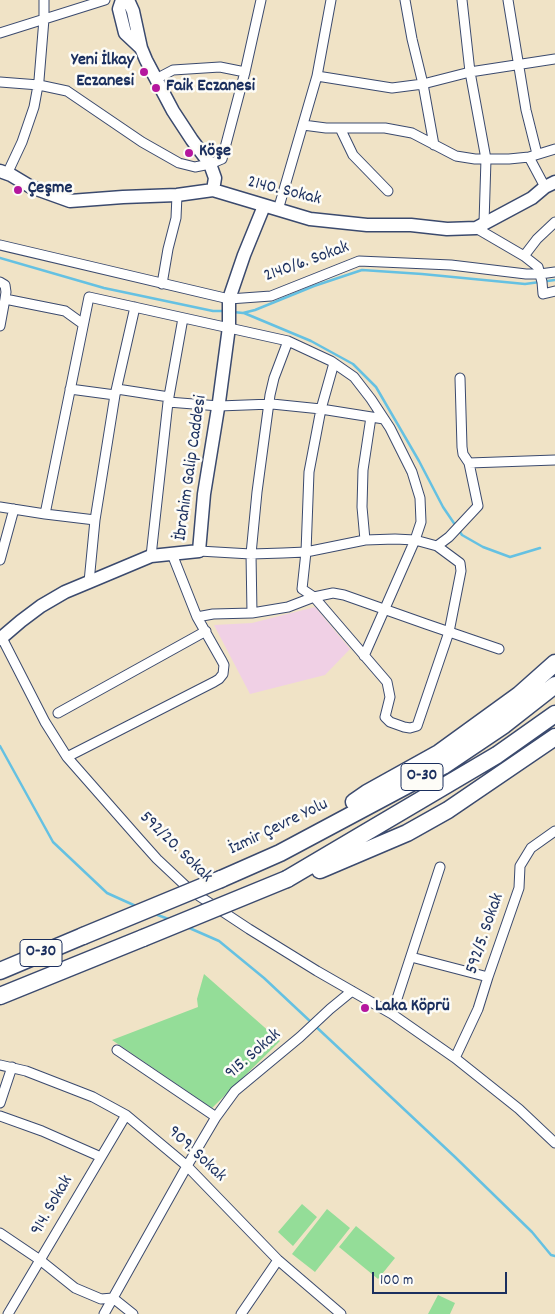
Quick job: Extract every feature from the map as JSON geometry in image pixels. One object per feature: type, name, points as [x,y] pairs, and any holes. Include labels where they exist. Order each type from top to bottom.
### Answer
[{"type":"highway","points":[[280,852],[367,793],[439,753],[519,695],[555,663]]},
{"type":"highway","name":"İzmir Çevre Yolu","points":[[0,970],[221,879],[280,852],[443,766],[504,725],[555,685]]},
{"type":"highway","name":"O-30","points":[[0,996],[286,879],[497,755],[555,714]]},
{"type":"highway","points":[[286,879],[314,872],[407,833],[448,810],[555,738]]},
{"type":"street","points":[[4,172],[22,142],[34,107],[39,85],[44,0]]},
{"type":"street","points":[[0,33],[105,0]]},
{"type":"street","points":[[122,0],[119,9],[125,33],[141,48]]},
{"type":"street","points":[[128,0],[133,11],[141,48],[156,79],[192,140],[210,164],[215,178],[213,190]]},
{"type":"street","points":[[0,82],[39,85],[66,91],[142,142],[179,164],[195,167],[210,164],[222,158],[245,72],[261,0]]},
{"type":"street","points":[[278,210],[317,76],[331,0]]},
{"type":"street","points":[[405,0],[434,145]]},
{"type":"street","points":[[462,0],[470,72],[486,159],[480,226],[538,267],[543,294],[555,291]]},
{"type":"street","points":[[508,0],[533,156],[550,185]]},
{"type":"street","points":[[317,76],[392,88],[423,84],[470,72],[555,58]]},
{"type":"street","points":[[156,79],[173,70],[220,67],[245,72]]},
{"type":"street","points":[[303,125],[326,128],[385,128],[412,134],[456,156],[486,159],[533,156],[555,149]]},
{"type":"street","points":[[340,128],[353,156],[388,191]]},
{"type":"street","name":"2140. Sokak","points":[[4,172],[31,187],[70,201],[177,195],[213,190],[310,219],[367,225],[446,229],[480,226],[532,198],[550,185]]},
{"type":"street","points":[[162,284],[176,218],[177,195]]},
{"type":"street","name":"İbrahim Galip Caddesi","points":[[1,639],[41,606],[88,582],[151,556],[199,551],[204,494],[219,406],[229,328],[229,300],[244,254],[264,206]]},
{"type":"street","points":[[524,256],[537,239],[555,222]]},
{"type":"street","name":"2140/6. Sokak","points":[[0,245],[229,300],[271,296],[360,261],[451,265],[526,274],[555,272]]},
{"type":"street","points":[[0,282],[5,285],[6,292],[0,326]]},
{"type":"street","points":[[45,514],[88,297],[288,341],[334,363],[354,377],[384,418],[412,472],[420,498],[421,522],[415,540],[364,656]]},
{"type":"street","points":[[5,299],[65,311],[83,324]]},
{"type":"street","points":[[88,582],[95,520],[116,392],[135,307]]},
{"type":"street","points":[[151,556],[169,400],[183,318]]},
{"type":"street","points":[[252,613],[251,554],[257,492],[274,378],[288,341]]},
{"type":"street","points":[[199,551],[283,554],[306,552],[365,540],[395,539],[415,540],[437,546],[460,563],[461,571],[449,632],[417,726],[404,727],[390,722],[385,717],[390,697],[387,682],[314,597],[302,589],[306,552],[309,472],[321,409],[334,363]]},
{"type":"street","points":[[437,546],[449,537],[478,506],[469,463],[462,447],[460,378]]},
{"type":"street","points":[[70,388],[116,392],[219,406],[269,404],[384,418]]},
{"type":"street","points":[[365,540],[362,507],[363,479],[371,417]]},
{"type":"street","points":[[469,463],[555,460]]},
{"type":"street","points":[[0,507],[95,520]]},
{"type":"street","points":[[0,560],[14,509]]},
{"type":"street","points":[[67,757],[219,679],[223,674],[224,665],[197,617],[172,554]]},
{"type":"street","points":[[197,617],[213,614],[252,613],[288,606],[333,593],[344,594],[499,649]]},
{"type":"street","points":[[58,713],[206,631]]},
{"type":"street","name":"592/20. Sokak","points":[[1,639],[45,722],[67,757],[146,846],[190,890],[249,929],[392,1014],[456,1058],[519,1109],[555,1143]]},
{"type":"street","name":"592/5. Sokak","points":[[456,1058],[478,1009],[519,888],[520,866],[531,848],[555,831]]},
{"type":"street","points":[[392,1014],[440,866]]},
{"type":"street","points":[[411,957],[488,977]]},
{"type":"street","name":"915. Sokak","points":[[104,1314],[186,1166],[235,1090],[300,1037],[352,991]]},
{"type":"street","points":[[117,1050],[216,1117]]},
{"type":"street","name":"909. Sokak","points":[[0,1065],[12,1067],[93,1097],[126,1115],[186,1166],[278,1260],[341,1314]]},
{"type":"street","points":[[0,1103],[12,1067]]},
{"type":"street","name":"914. Sokak","points":[[8,1314],[126,1115]]},
{"type":"street","points":[[0,1116],[42,1131],[101,1157]]},
{"type":"street","points":[[0,1233],[40,1260],[75,1288],[101,1299],[113,1298],[133,1314]]},
{"type":"street","points":[[241,1314],[278,1260]]},
{"type":"shaded area","points":[[315,607],[350,649],[325,675],[250,694],[214,625],[252,623]]},
{"type":"green space","points":[[204,974],[280,1041],[212,1108],[112,1040],[198,1007],[197,999]]},
{"type":"green space","points":[[302,1204],[317,1217],[293,1246],[278,1232]]},
{"type":"green space","points":[[327,1209],[350,1228],[315,1272],[292,1254]]},
{"type":"green space","points":[[356,1226],[395,1258],[378,1279],[339,1247]]},
{"type":"green space","points":[[438,1295],[455,1303],[450,1314],[428,1314]]},
{"type":"waterway","points":[[0,258],[104,288],[213,311],[225,311]]},
{"type":"waterway","points":[[233,312],[243,313],[255,310],[314,286],[362,270],[525,284],[555,280]]},
{"type":"waterway","points":[[244,313],[311,341],[353,364],[376,387],[443,507],[462,535],[483,547],[510,557],[540,548]]},
{"type":"waterway","points":[[0,746],[53,842],[107,893],[138,907]]},
{"type":"waterway","points":[[155,914],[171,920]]},
{"type":"waterway","points":[[187,927],[219,941],[264,978],[455,1157],[532,1232],[551,1255],[555,1256]]},
{"type":"place","name":"Yeni İlkay Eczanesi","points":[[144,72]]},
{"type":"place","name":"Faik Eczanesi","points":[[156,88]]},
{"type":"place","name":"Köşe","points":[[189,153]]},
{"type":"place","name":"Çeşme","points":[[18,190]]},
{"type":"place","name":"Laka Köprü","points":[[365,1008]]}]
